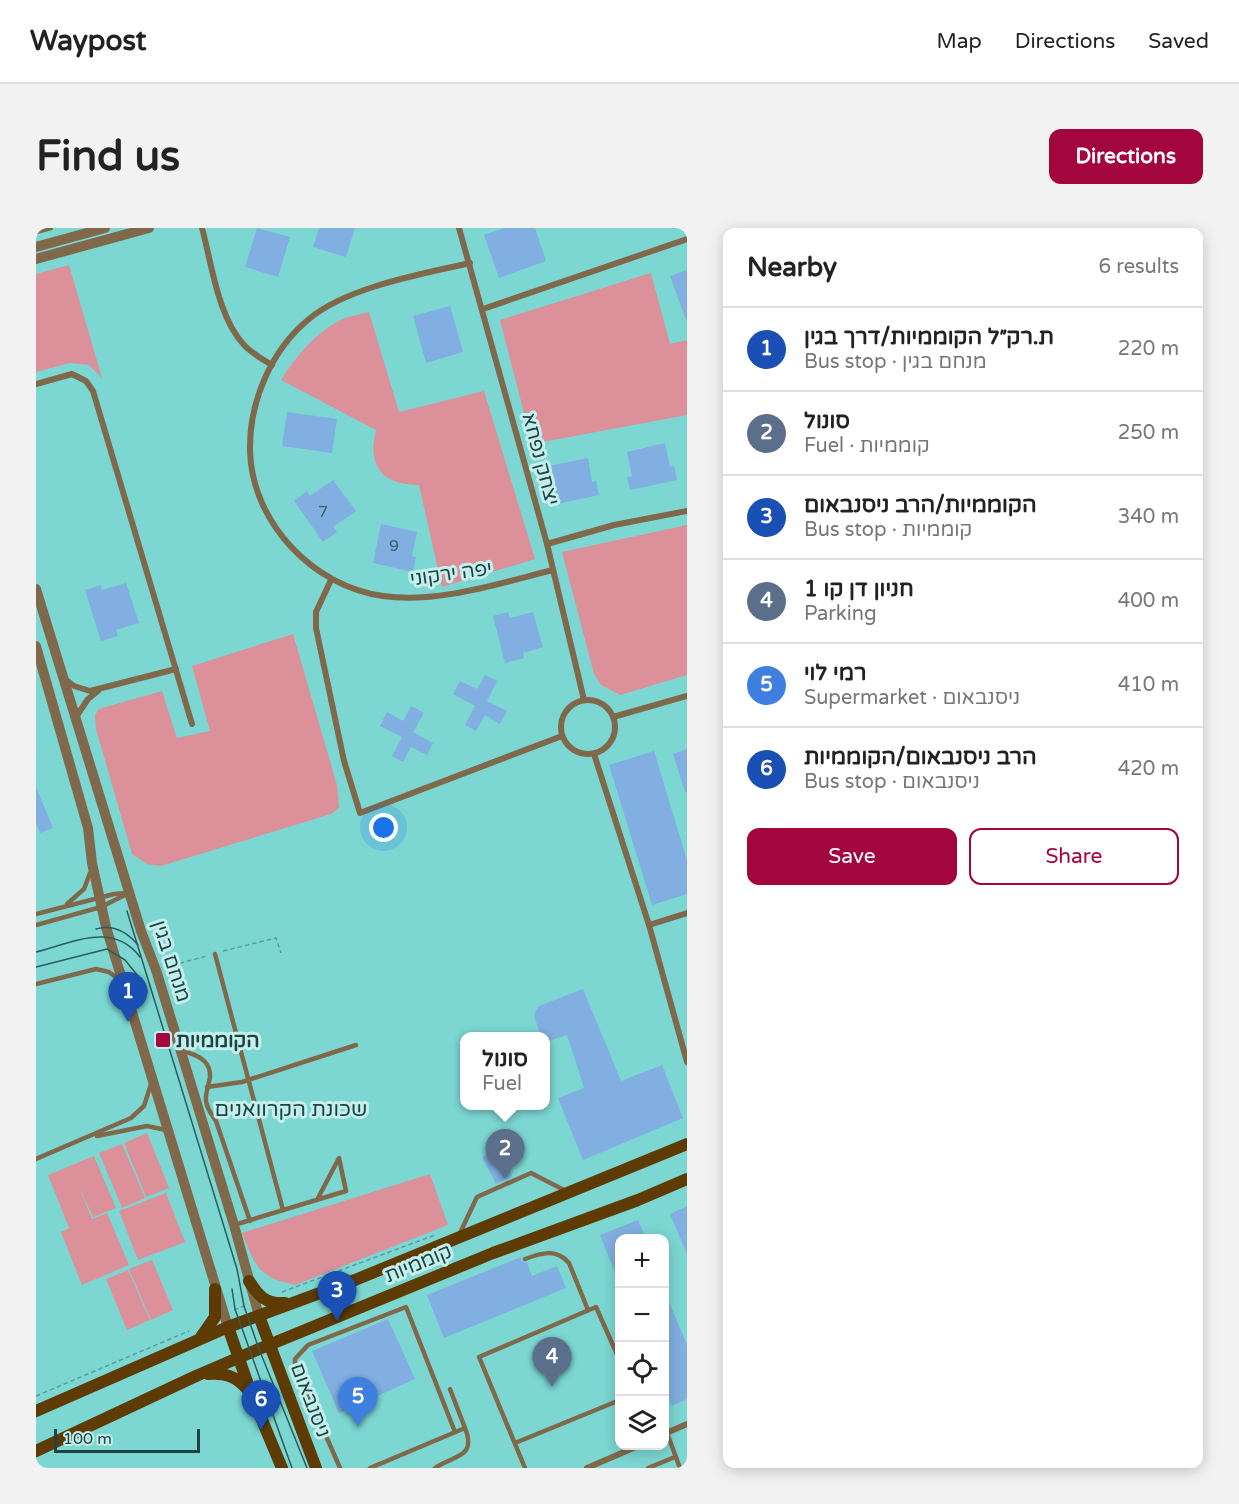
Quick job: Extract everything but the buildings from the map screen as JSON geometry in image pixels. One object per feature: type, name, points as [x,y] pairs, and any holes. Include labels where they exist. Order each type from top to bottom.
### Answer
[{"type":"main road","name":"קוממיות","points":[[36,1411],[196,1335],[228,1327],[296,1302],[687,1144]]},
{"type":"main road","name":"קוממיות","points":[[36,1451],[196,1376],[269,1345],[493,1253],[687,1179]]},
{"type":"main road","points":[[249,1281],[259,1300],[276,1304],[296,1302]]},
{"type":"main road","points":[[196,1335],[208,1329],[215,1317],[215,1289]]},
{"type":"main road","points":[[259,1316],[269,1345]]},
{"type":"main road","points":[[228,1327],[252,1396],[282,1468]]},
{"type":"main road","name":"ניסנבאום","points":[[269,1345],[316,1468]]},
{"type":"main road","points":[[196,1376],[229,1375],[243,1384],[252,1396]]},
{"type":"street","points":[[36,247],[105,228]]},
{"type":"street","points":[[36,259],[149,228]]},
{"type":"street","points":[[202,228],[225,314],[234,332],[251,351],[272,365]]},
{"type":"street","name":"יצחק נפחא","points":[[459,228],[547,544],[584,700]]},
{"type":"street","points":[[483,309],[687,239]]},
{"type":"street","name":"יפה ירקוני","points":[[470,263],[380,286],[347,297],[309,319],[289,338],[272,365],[258,397],[252,424],[250,452],[254,478],[262,501],[281,536],[305,561],[331,580],[358,591],[385,597],[427,597],[471,590],[553,570]]},
{"type":"street","points":[[36,384],[72,374],[86,381],[93,391],[192,724]]},
{"type":"street","points":[[547,544],[614,525],[687,511]]},
{"type":"street","points":[[331,580],[316,612],[316,628],[344,761],[360,813],[562,735]]},
{"type":"street","name":"מנחם בגין","points":[[36,589],[234,1225],[249,1281]]},
{"type":"street","points":[[36,646],[88,828],[100,903],[122,982],[228,1327]]},
{"type":"street","points":[[63,677],[79,688],[90,691],[176,669]]},
{"type":"street","points":[[76,718],[88,699],[101,689]]},
{"type":"street","points":[[613,717],[687,696]]},
{"type":"street","points":[[584,700],[595,701],[603,705],[613,717],[614,736],[609,744],[594,754],[582,754],[573,750],[562,735],[563,717],[575,703],[584,700]]},
{"type":"street","points":[[594,754],[649,925],[687,1062]]},
{"type":"street","points":[[649,925],[687,913]]},
{"type":"street","points":[[259,1300],[259,1316]]},
{"type":"street","points":[[669,1433],[687,1424]]},
{"type":"street","points":[[587,1468],[629,1450]]},
{"type":"lane","points":[[39,230],[51,228]]},
{"type":"lane","points":[[65,905],[84,889],[90,876],[92,863]]},
{"type":"lane","points":[[36,914],[65,905],[100,903],[114,894],[130,893]]},
{"type":"lane","points":[[36,925],[125,897],[130,893]]},
{"type":"lane","points":[[215,954],[284,1210]]},
{"type":"lane","points":[[36,984],[96,969],[109,972],[122,982]]},
{"type":"lane","points":[[207,1087],[249,1080],[356,1045]]},
{"type":"lane","points":[[179,1050],[202,1058],[208,1066],[210,1076],[205,1098],[207,1108],[216,1121],[250,1221]]},
{"type":"lane","points":[[36,1159],[124,1123],[140,1112],[146,1102],[152,1077]]},
{"type":"lane","points":[[80,1140],[147,1126],[169,1131]]},
{"type":"lane","points":[[234,1225],[250,1221],[346,1191],[339,1158],[317,1200]]},
{"type":"lane","points":[[458,1238],[477,1197],[531,1173],[569,1192]]},
{"type":"lane","points":[[525,1259],[540,1253],[552,1252],[564,1257],[569,1263],[588,1310]]},
{"type":"lane","points":[[340,1468],[295,1365],[295,1359],[308,1346],[406,1307],[455,1432]]},
{"type":"lane","points":[[525,1468],[479,1357],[596,1307],[615,1350]]},
{"type":"lane","points":[[435,1468],[466,1451],[470,1445],[470,1439],[450,1389]]},
{"type":"lane","points":[[515,1443],[615,1402]]},
{"type":"lane","points":[[370,1468],[465,1428]]},
{"type":"lane","points":[[669,1442],[680,1468]]},
{"type":"lane","points":[[648,1468],[675,1457]]},
{"type":"path","points":[[167,966],[276,938],[281,953]]},
{"type":"path","points":[[147,989],[148,994]]},
{"type":"path","points":[[223,1314],[442,1232]]},
{"type":"path","points":[[36,1396],[196,1335]]},
{"type":"shaded area","points":[[69,265],[102,378],[89,365],[70,363],[36,372],[36,274]]},
{"type":"shaded area","points":[[651,273],[670,344],[687,340],[687,415],[532,444],[500,320]]},
{"type":"shaded area","points":[[369,312],[399,412],[484,391],[535,559],[442,587],[419,485],[395,481],[380,471],[374,454],[376,430],[281,380],[299,355],[320,333],[348,317]]},
{"type":"shaded area","points":[[687,525],[687,675],[620,695],[601,685],[594,674],[562,552]]},
{"type":"shaded area","points":[[293,634],[337,785],[339,808],[331,814],[161,866],[147,864],[132,854],[96,729],[95,715],[99,709],[162,691],[177,738],[210,731],[192,666]]},
{"type":"shaded area","points":[[147,1133],[169,1188],[146,1197],[124,1143]]},
{"type":"shaded area","points":[[122,1144],[145,1198],[122,1208],[99,1153]]},
{"type":"shaded area","points":[[94,1156],[116,1208],[93,1217],[79,1187],[92,1219],[107,1213],[129,1265],[82,1285],[61,1232],[69,1228],[48,1175]]},
{"type":"shaded area","points":[[430,1174],[448,1225],[295,1285],[265,1274],[255,1262],[242,1233]]},
{"type":"shaded area","points":[[166,1193],[185,1242],[138,1260],[119,1211]]},
{"type":"shaded area","points":[[152,1260],[173,1310],[151,1320],[129,1269]]},
{"type":"shaded area","points":[[128,1270],[150,1320],[127,1330],[106,1279]]},
{"type":"tram line","points":[[127,911],[237,1269],[244,1306],[307,1468]]},
{"type":"tram line","points":[[96,929],[114,928],[129,936],[138,945]]},
{"type":"tram line","points":[[36,952],[78,940],[105,937],[129,946],[140,957]]},
{"type":"tram line","points":[[36,967],[107,949],[125,960],[138,976]]},
{"type":"tram line","points":[[232,1289],[235,1309],[292,1468]]},
{"type":"place","name":"ת.רק״ל הקוממיות/דרך בגין","points":[[128,1022]]},
{"type":"place","name":"הקוממיות","points":[[163,1040]]},
{"type":"place","name":"סונול","points":[[505,1179]]},
{"type":"place","name":"הקוממיות/הרב ניסנבאום","points":[[337,1321]]},
{"type":"place","name":"חניון דן קו 1","points":[[552,1387]]},
{"type":"place","name":"רמי לוי","points":[[358,1427]]},
{"type":"place","name":"הרב ניסנבאום/הקוממיות","points":[[261,1430]]},
{"type":"district","name":"שכונת הקרוואנים","points":[[291,1109]]}]
